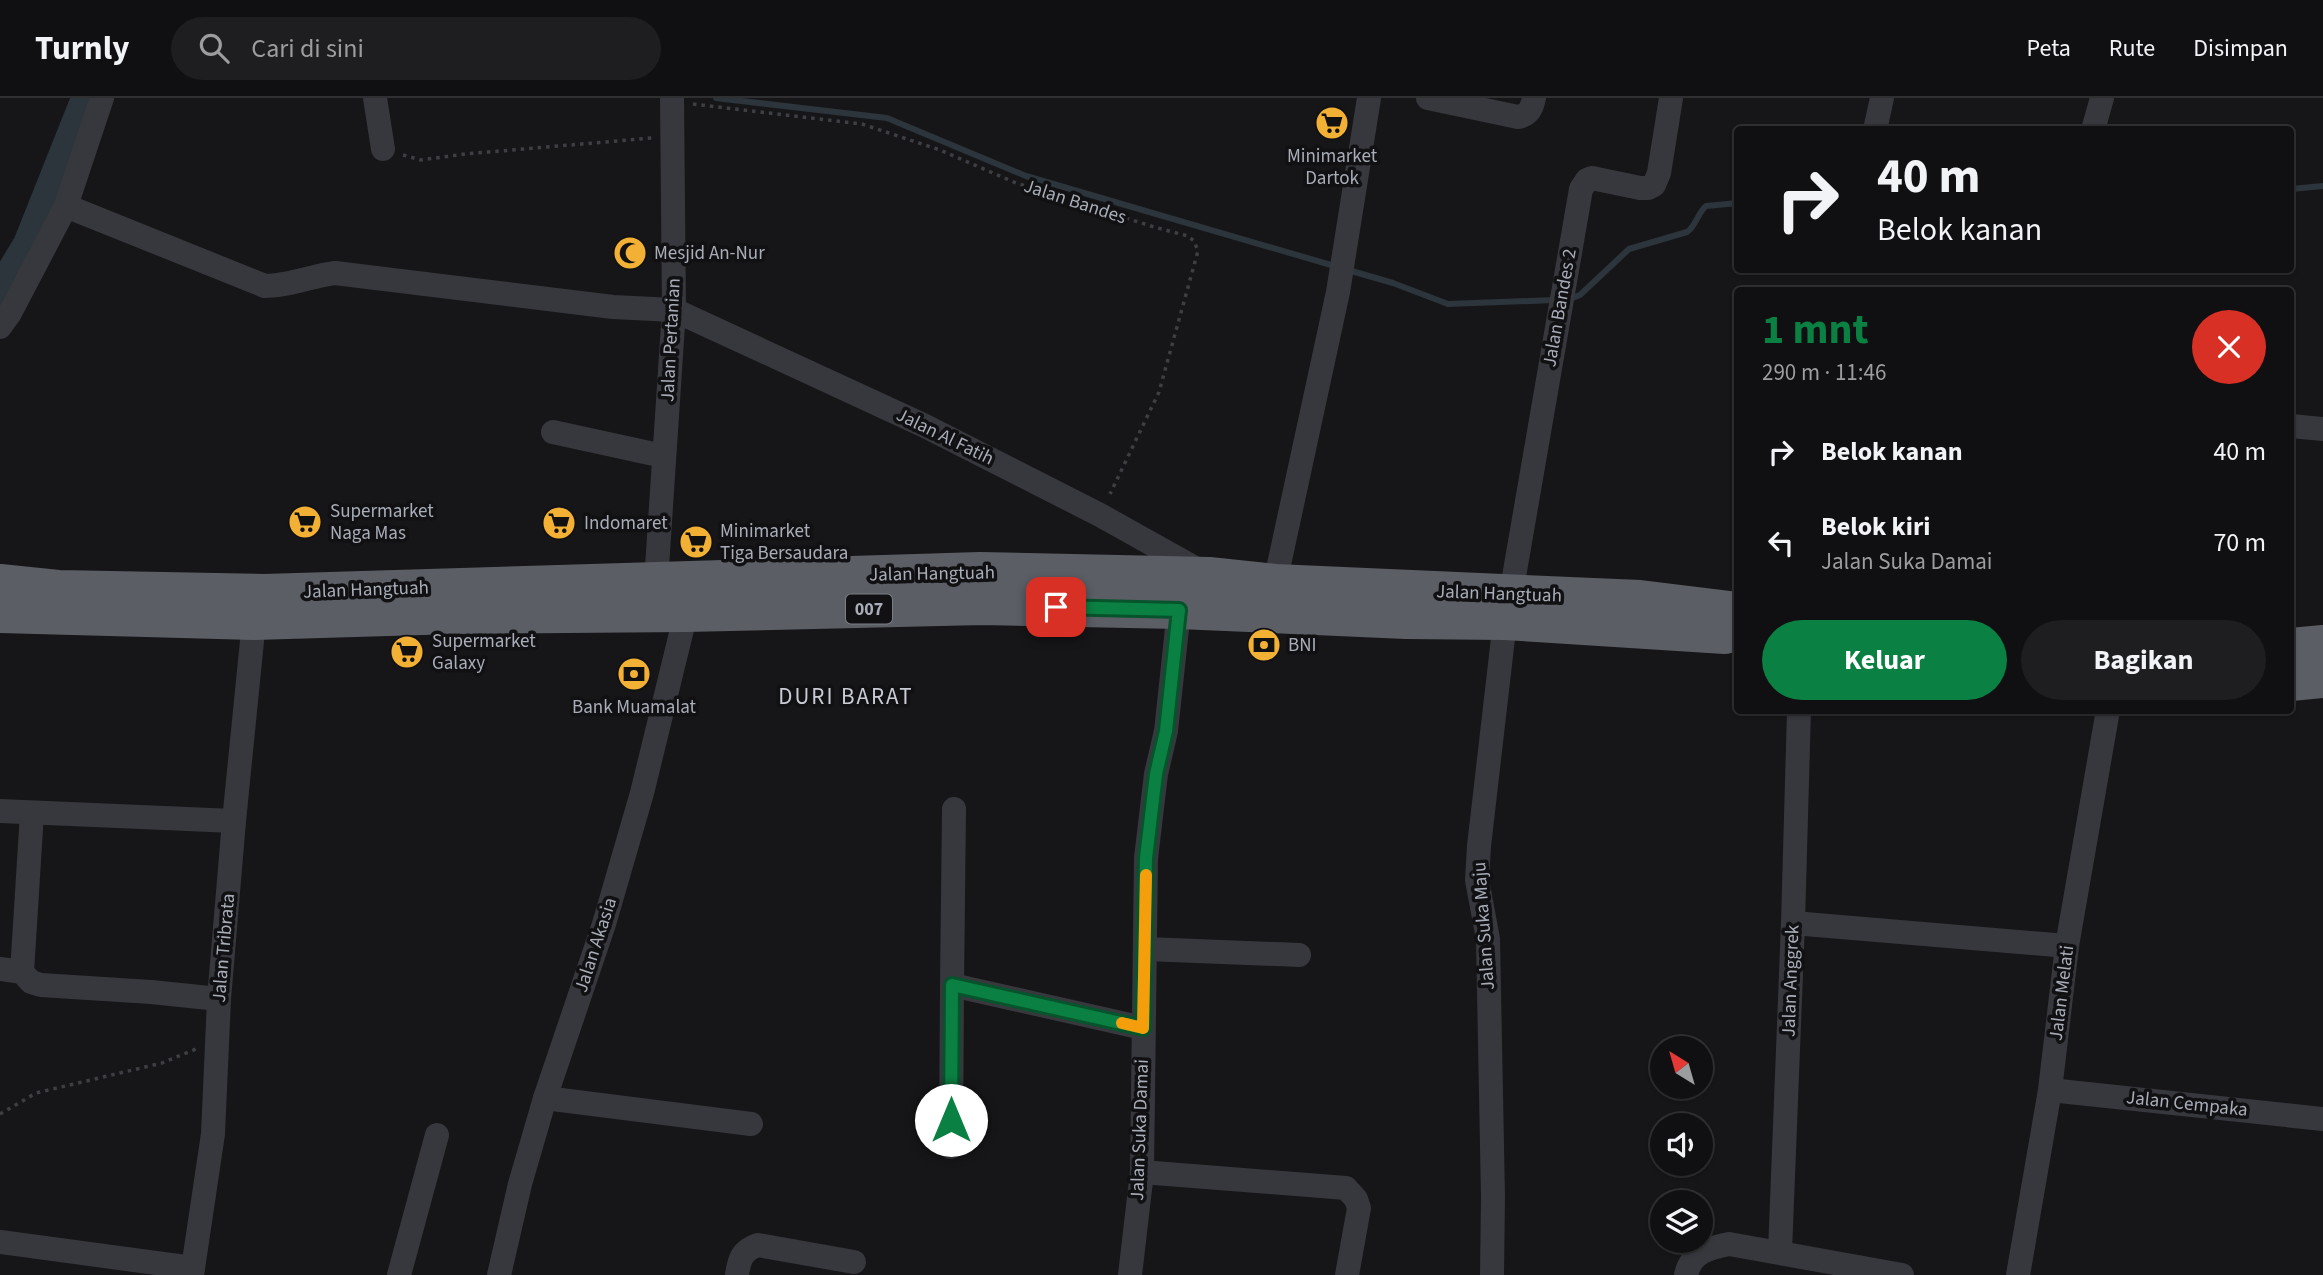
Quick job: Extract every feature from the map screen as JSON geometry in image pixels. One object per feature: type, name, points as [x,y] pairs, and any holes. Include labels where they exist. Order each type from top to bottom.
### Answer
[{"type":"highway","name":"Jalan Hangtuah","points":[[0,583],[58,589],[264,593],[980,571],[1209,576],[1275,583],[1408,605]]},
{"type":"highway","name":"Jalan Hangtuah","points":[[1508,608],[1640,599],[1734,611]]},
{"type":"highway","name":"Jalan Hangtuah","points":[[0,614],[254,621],[982,606],[1179,610],[1408,605],[1508,608],[1734,636]]},
{"type":"highway","points":[[2294,647],[2323,644]]},
{"type":"highway","points":[[2294,682],[2323,679]]},
{"type":"street","points":[[0,327],[66,206],[102,98]]},
{"type":"street","points":[[375,98],[383,149]]},
{"type":"street","points":[[1275,583],[1338,292],[1369,98]]},
{"type":"street","points":[[1428,98],[1518,117],[1532,108],[1534,98]]},
{"type":"street","name":"Jalan Bandes 2","points":[[1508,608],[1584,184],[1592,178],[1640,188],[1654,185],[1659,173],[1671,98]]},
{"type":"street","points":[[1876,126],[1882,98]]},
{"type":"street","points":[[2094,126],[2102,98]]},
{"type":"street","name":"Jalan Pertanian","points":[[656,582],[674,310],[671,100]]},
{"type":"street","points":[[66,206],[265,286],[281,286],[321,274],[335,273],[613,307],[674,310]]},
{"type":"street","name":"Jalan Al Fatih","points":[[674,310],[923,425],[1100,515],[1209,576]]},
{"type":"street","points":[[2294,426],[2323,429]]},
{"type":"street","points":[[553,432],[663,456]]},
{"type":"street","name":"Jalan Suka Maju","points":[[1492,1275],[1488,939],[1477,880],[1508,608]]},
{"type":"street","name":"Jalan Suka Damai","points":[[1130,1275],[1142,1172],[1146,858],[1156,774],[1166,731],[1179,610]]},
{"type":"street","name":"Jalan Akasia","points":[[499,1275],[520,1184],[545,1098],[604,924],[642,793],[686,613]]},
{"type":"street","name":"Jalan Tribrata","points":[[192,1271],[213,1134],[219,999],[254,621]]},
{"type":"street","name":"Jalan Anggrek","points":[[1780,1252],[1794,923],[1799,714]]},
{"type":"street","name":"Jalan Melati","points":[[2018,1275],[2050,1090],[2067,946],[2107,714]]},
{"type":"street","points":[[951,1147],[954,809]]},
{"type":"street","points":[[0,811],[234,821]]},
{"type":"street","points":[[32,813],[11,970],[41,985],[219,999]]},
{"type":"street","points":[[1794,923],[2067,946]]},
{"type":"street","points":[[1146,949],[1299,955]]},
{"type":"street","points":[[952,985],[1143,1028]]},
{"type":"street","name":"Jalan Cempaka","points":[[2050,1090],[2323,1119]]},
{"type":"street","points":[[545,1098],[751,1124]]},
{"type":"street","points":[[399,1275],[436,1135]]},
{"type":"street","points":[[1142,1172],[1346,1188],[1356,1199],[1359,1208],[1347,1275]]},
{"type":"street","points":[[0,1242],[192,1271]]},
{"type":"street","points":[[1686,1275],[1689,1265],[1702,1251],[1729,1244],[1902,1275]]},
{"type":"street","points":[[737,1275],[739,1260],[750,1247],[758,1245],[854,1262]]},
{"type":"path","name":"Jalan Bandes","points":[[671,100],[862,124],[940,150],[1016,183],[1154,228],[1188,236],[1194,241],[1198,251],[1159,392],[1100,515]]},
{"type":"path","points":[[383,149],[421,160],[671,136]]},
{"type":"path","points":[[0,1114],[36,1093],[162,1063],[217,1041]]},
{"type":"waterway","points":[[0,289],[14,274],[31,246],[90,98]]},
{"type":"waterway","points":[[716,98],[887,118],[1026,176],[1338,267]]},
{"type":"waterway","points":[[2294,189],[2323,186]]},
{"type":"waterway","points":[[1570,299],[1580,295],[1629,249],[1687,232],[1706,206],[1734,203]]},
{"type":"waterway","points":[[1348,270],[1393,283],[1448,304],[1555,300]]},
{"type":"slow traffic","points":[[1122,1023],[1143,1028],[1146,875]]},
{"type":"place","name":"Minimarket Dartok","points":[[1332,123]]},
{"type":"place","name":"Mesjid An-Nur","points":[[630,253]]},
{"type":"place","name":"Supermarket Naga Mas","points":[[305,522]]},
{"type":"place","name":"Indomaret","points":[[559,523]]},
{"type":"place","name":"Minimarket Tiga Bersaudara","points":[[696,542]]},
{"type":"place","name":"BNI","points":[[1264,645]]},
{"type":"place","name":"Supermarket Galaxy","points":[[407,652]]},
{"type":"place","name":"Bank Muamalat","points":[[634,674]]},
{"type":"district","name":"DURI BARAT","points":[[846,696]]},
{"type":"route","points":[[951,1120],[952,985],[1143,1028],[1146,858],[1156,774],[1166,731],[1179,610],[1056,607]]}]
